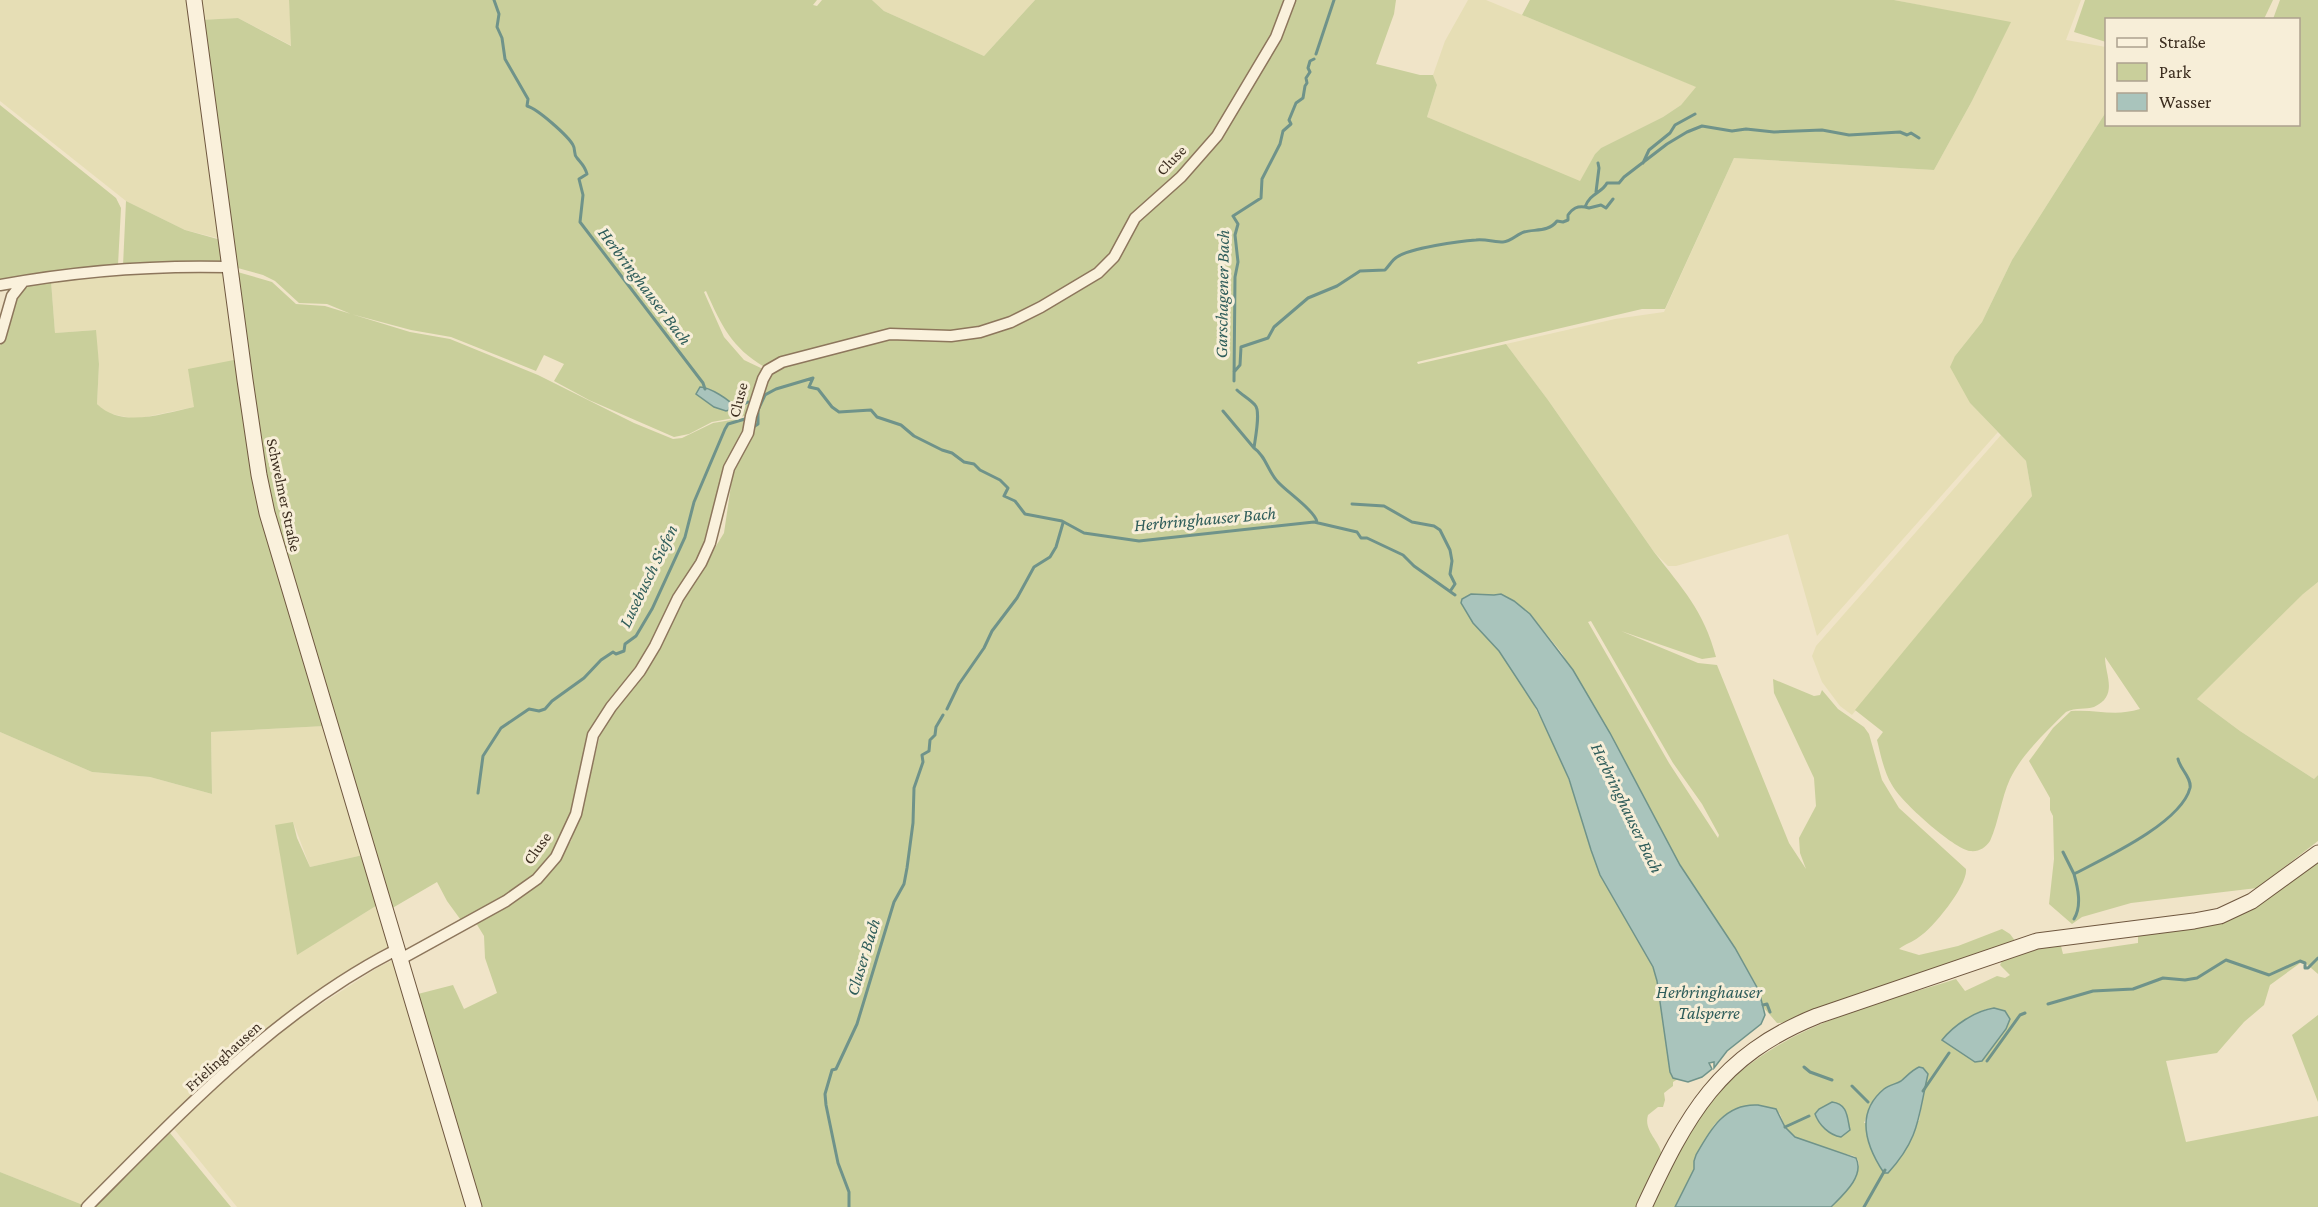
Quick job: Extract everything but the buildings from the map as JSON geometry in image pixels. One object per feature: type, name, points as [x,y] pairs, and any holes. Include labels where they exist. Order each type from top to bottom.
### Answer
[{"type":"main road","name":"Schwelmer Straße","points":[[194,0],[257,465],[267,513],[398,955]]},
{"type":"main road","points":[[1644,1207],[1677,1139],[1702,1099],[1737,1063],[1788,1029],[1817,1016],[2037,941],[2203,920],[2228,913],[2252,901],[2318,853]]},
{"type":"main road","points":[[398,955],[474,1207]]},
{"type":"street","name":"Cluse","points":[[398,955],[506,901],[537,879],[556,857],[576,814],[592,735],[640,671],[710,543],[729,468],[748,433],[758,391],[768,370],[782,362],[890,334],[951,336],[980,332],[1041,307],[1098,273],[1114,257],[1136,218],[1181,177],[1217,136],[1276,37],[1290,0]]},
{"type":"street","points":[[0,285],[120,269],[229,267]]},
{"type":"street","points":[[0,338],[12,296],[23,282]]},
{"type":"street","name":"Frielinghausen","points":[[87,1207],[242,1056],[286,1019],[366,966],[398,955]]},
{"type":"shaded area","points":[[0,0],[190,0],[221,239],[185,230],[126,201],[0,101]]},
{"type":"shaded area","points":[[198,0],[289,0],[292,46],[238,18],[200,20]]},
{"type":"shaded area","points":[[872,0],[1035,0],[984,56],[884,11]]},
{"type":"shaded area","points":[[1468,0],[1486,0],[1697,87],[1681,105],[1663,117],[1601,148],[1595,154],[1580,182],[1427,117],[1437,85],[1433,75],[1445,41]]},
{"type":"shaded area","points":[[1894,0],[2081,0],[2066,40],[2105,47],[2105,114],[2012,260],[1982,322],[1955,356],[1970,403],[1998,432],[1817,636],[1788,534],[1676,566],[1668,566],[1654,552],[1506,344],[1615,319],[1664,312],[1734,158],[1934,170],[1972,101],[2010,23]]},
{"type":"shaded area","points":[[227,270],[239,359],[194,407],[136,419],[106,413],[97,404],[99,364],[95,330],[55,333],[51,281],[106,273]]},
{"type":"shaded area","points":[[2001,435],[2026,461],[2032,496],[1852,715],[1840,706],[1822,682],[1812,656],[1816,646]]},
{"type":"shaded area","points":[[2318,582],[2318,775],[2314,779],[2240,731],[2197,699],[2303,593]]},
{"type":"shaded area","points":[[325,726],[363,855],[310,867],[293,822],[297,954],[379,904],[391,948],[286,1016],[83,1205],[0,1172],[0,732],[92,772],[150,777],[212,794],[211,732]]},
{"type":"shaded area","points":[[393,960],[470,1207],[237,1207],[174,1129],[245,1059],[289,1025]]},
{"type":"green space","points":[[289,0],[817,0],[813,5],[817,6],[822,0],[872,0],[884,11],[984,56],[1035,0],[1396,0],[1394,14],[1376,64],[1420,75],[1433,75],[1437,85],[1427,117],[1580,181],[1595,154],[1601,148],[1663,117],[1681,105],[1696,87],[1522,15],[1530,0],[1894,0],[2011,22],[1972,101],[1934,170],[1734,158],[1665,309],[1642,309],[1417,362],[1418,364],[1506,344],[1691,601],[1705,626],[1716,657],[1702,659],[1621,631],[1698,663],[1717,665],[1789,843],[1806,869],[1800,853],[1799,838],[1816,806],[1814,778],[1774,693],[1773,679],[1814,696],[1820,695],[1822,690],[1838,709],[1864,727],[1869,734],[1882,780],[1899,808],[1966,869],[1956,895],[1941,916],[1917,939],[1899,949],[1919,955],[1958,946],[2002,929],[2016,942],[1790,1022],[1777,1023],[1764,1008],[1754,981],[1735,948],[1680,865],[1610,733],[1561,652],[1530,614],[1501,594],[1494,596],[1483,594],[1461,600],[1461,603],[1473,623],[1499,651],[1524,686],[1559,754],[1600,875],[1653,967],[1657,981],[1670,1072],[1675,1079],[1678,1079],[1664,1093],[1663,1107],[1658,1107],[1648,1115],[1650,1132],[1659,1146],[1662,1157],[1638,1207],[479,1207],[414,995],[453,985],[464,1009],[497,993],[485,958],[484,936],[476,923],[539,881],[571,841],[583,804],[602,727],[647,668],[686,595],[724,533],[734,465],[766,368],[745,353],[729,336],[706,291],[704,292],[724,337],[744,360],[765,370],[750,415],[712,422],[689,434],[674,437],[589,400],[554,381],[564,364],[544,355],[536,371],[451,337],[411,330],[351,314],[327,304],[299,303],[275,281],[263,275],[234,267],[200,20],[238,18],[291,46]],"holes":[[[1591,621],[1673,763],[1702,804],[1719,835],[1718,838],[1669,763],[1588,622]]]},
{"type":"green space","points":[[2085,0],[2273,0],[2264,18],[2105,18],[2105,42],[2074,32]]},
{"type":"green space","points":[[2280,0],[2318,0],[2318,582],[2303,594],[2197,699],[2240,731],[2314,779],[2318,775],[2318,841],[2257,888],[2131,903],[2082,917],[2072,924],[2049,904],[2054,859],[2053,816],[2050,810],[2050,798],[2029,761],[2053,728],[2071,711],[2114,713],[2140,709],[2105,657],[2109,685],[2106,697],[2094,707],[2073,710],[2066,712],[2028,752],[2010,779],[1990,841],[1984,848],[1976,851],[1962,848],[1952,842],[1916,812],[1897,792],[1887,775],[1877,740],[1883,732],[1855,710],[2032,496],[2026,461],[1970,403],[1950,367],[1955,356],[1982,322],[2012,260],[2105,114],[2105,126],[2300,126],[2300,18],[2273,18]]},
{"type":"green space","points":[[0,105],[116,198],[121,208],[118,265],[0,283]]},
{"type":"green space","points":[[126,201],[185,230],[221,240],[227,265],[123,266]]},
{"type":"green space","points":[[234,271],[272,282],[296,304],[325,306],[410,332],[450,339],[538,375],[634,423],[673,439],[682,438],[713,423],[750,417],[736,451],[721,517],[655,645],[603,714],[569,828],[537,876],[463,923],[437,882],[389,910],[270,514]]},
{"type":"green space","points":[[51,281],[55,333],[96,330],[99,364],[97,404],[107,412],[131,418],[194,407],[188,369],[239,359],[325,726],[211,732],[212,794],[150,777],[92,772],[0,732],[0,346],[8,310],[22,285]]},
{"type":"green space","points":[[293,822],[297,838],[310,867],[363,855],[379,904],[297,955],[275,825]]},
{"type":"green space","points":[[2318,860],[2318,974],[2303,961],[2270,985],[2264,1005],[2244,1022],[2217,1053],[2166,1061],[2186,1142],[2318,1116],[2318,1207],[1831,1207],[1856,1178],[1858,1160],[1854,1156],[1832,1151],[1795,1137],[1785,1127],[1780,1114],[1775,1109],[1745,1106],[1735,1109],[1714,1125],[1696,1155],[1694,1169],[1675,1207],[1651,1207],[1678,1149],[1714,1098],[1742,1070],[1800,1034],[1851,1012],[1956,979],[1965,991],[1997,976],[2005,978],[2010,975],[2000,965],[2002,961],[2060,942],[2063,954],[2138,943],[2138,933],[2195,926]],"holes":[[[1994,1008],[2005,1011],[2006,1029],[1982,1061],[1945,1042],[1986,1009]],[[1915,1069],[1925,1084],[1919,1121],[1864,1123],[1871,1106],[1884,1089],[1899,1082]],[[1846,1112],[1849,1130],[1825,1129],[1816,1118]]]},
{"type":"green space","points":[[2318,1015],[2318,1102],[2292,1035]]},
{"type":"green space","points":[[170,1133],[231,1207],[93,1207]]},
{"type":"green space","points":[[0,1172],[83,1205],[81,1207],[0,1207]]},
{"type":"water","points":[[700,387],[719,394],[735,408],[726,411],[714,407],[696,394]]},
{"type":"water","name":"Herbringhauser Talsperre","points":[[1471,594],[1501,594],[1514,601],[1530,614],[1573,670],[1610,733],[1680,865],[1735,948],[1759,991],[1765,1015],[1761,1024],[1727,1051],[1714,1068],[1714,1062],[1709,1063],[1712,1069],[1702,1077],[1688,1082],[1673,1078],[1670,1072],[1653,967],[1600,875],[1569,779],[1537,709],[1499,651],[1473,623],[1461,603],[1462,599]]},
{"type":"water","points":[[1994,1008],[2005,1011],[2010,1019],[2006,1029],[1982,1061],[1975,1062],[1942,1040],[1965,1020]]},
{"type":"water","points":[[1919,1067],[1928,1074],[1916,1126],[1906,1149],[1888,1173],[1884,1173],[1868,1141],[1866,1130],[1869,1108],[1884,1089],[1901,1081]]},
{"type":"water","points":[[1832,1102],[1841,1105],[1847,1116],[1850,1130],[1841,1137],[1825,1129],[1815,1114]]},
{"type":"water","points":[[1758,1105],[1776,1109],[1785,1127],[1795,1137],[1856,1158],[1858,1172],[1847,1191],[1831,1207],[1675,1207],[1694,1169],[1696,1155],[1713,1128],[1736,1108]]},
{"type":"waterway","name":"Herbringhauser Bach","points":[[494,0],[499,14],[497,27],[502,38],[505,59],[528,99],[527,106],[545,117],[565,136],[573,145],[576,156],[586,171],[587,174],[579,179],[583,195],[580,222],[703,383],[705,389]]},
{"type":"waterway","name":"Garschagener Bach","points":[[1316,54],[1334,0]]},
{"type":"waterway","name":"Garschagener Bach","points":[[1234,381],[1235,277],[1238,262],[1235,235],[1238,224],[1233,216],[1261,198],[1262,179],[1280,144],[1283,131],[1291,124],[1289,120],[1296,103],[1303,98],[1306,78],[1310,72],[1308,68],[1310,61],[1314,59]]},
{"type":"waterway","points":[[1643,163],[1649,150],[1670,133],[1675,125],[1695,114]]},
{"type":"waterway","points":[[1234,372],[1240,365],[1241,347],[1268,338],[1274,327],[1308,298],[1337,286],[1360,271],[1385,270],[1392,261],[1403,254],[1469,241],[1506,242],[1524,232],[1546,229],[1557,221],[1568,220],[1568,215],[1572,211],[1577,207],[1585,207],[1587,202],[1607,183],[1619,183],[1667,144],[1702,126],[1732,131],[1746,129],[1774,132],[1822,130],[1849,135],[1900,132],[1907,135],[1911,133],[1919,138]]},
{"type":"waterway","points":[[1596,192],[1598,163]]},
{"type":"waterway","points":[[1585,207],[1601,205],[1606,208],[1613,199]]},
{"type":"waterway","name":"Herbringhauser Bach","points":[[761,397],[776,389],[813,378],[809,387],[818,389],[839,412],[871,410],[877,417],[901,425],[914,436],[952,453],[964,462],[974,464],[980,470],[1000,480],[1008,488],[1004,496],[1015,501],[1025,514],[1062,521],[1084,533],[1139,541],[1314,522],[1357,532],[1361,538],[1367,538],[1403,555],[1414,566],[1455,595]]},
{"type":"waterway","name":"Garschagener Bach","points":[[1237,390],[1257,408],[1258,419],[1254,448],[1275,478],[1306,507],[1317,522]]},
{"type":"waterway","name":"Lusebusch Siefen","points":[[755,426],[758,424],[758,410],[765,395]]},
{"type":"waterway","name":"Herbringhauser Bach","points":[[732,407],[735,408],[748,402]]},
{"type":"waterway","points":[[1223,411],[1254,448]]},
{"type":"waterway","name":"Lusebusch Siefen","points":[[478,793],[483,756],[501,728],[529,709],[539,711],[545,709],[552,701],[584,678],[601,660],[613,652],[616,654],[624,651],[625,644],[636,636],[652,609],[685,537],[694,502],[725,429],[728,424],[745,419]]},
{"type":"waterway","points":[[1352,504],[1384,506],[1412,522],[1434,526],[1440,530],[1450,550],[1452,561],[1450,574],[1455,584],[1451,590]]},
{"type":"waterway","name":"Cluser Bach","points":[[947,709],[959,684],[984,648],[992,631],[1017,598],[1034,567],[1050,557],[1056,547],[1063,523]]},
{"type":"waterway","name":"Cluser Bach","points":[[849,1207],[849,1192],[838,1163],[825,1094],[832,1070],[836,1069],[857,1024],[894,902],[904,884],[913,823],[914,788],[923,762],[922,755],[929,751],[930,740],[935,735],[936,727],[943,715]]},
{"type":"waterway","points":[[2074,919],[2079,903],[2074,874],[2140,838],[2158,826],[2184,801],[2190,784],[2178,759]]},
{"type":"waterway","points":[[2063,852],[2074,874]]},
{"type":"waterway","points":[[2048,1004],[2093,991],[2133,989],[2163,978],[2185,980],[2197,978],[2226,960],[2269,975],[2300,961],[2305,963],[2305,968],[2308,968],[2318,958]]},
{"type":"waterway","points":[[1763,1005],[1767,1004],[1770,1012]]},
{"type":"waterway","points":[[1987,1061],[2020,1015],[2025,1013]]},
{"type":"waterway","points":[[1923,1091],[1949,1053]]},
{"type":"waterway","points":[[1804,1067],[1810,1072],[1832,1080]]},
{"type":"waterway","points":[[1852,1086],[1868,1102]]},
{"type":"waterway","points":[[1785,1127],[1809,1116]]},
{"type":"waterway","points":[[1864,1207],[1885,1170]]}]
